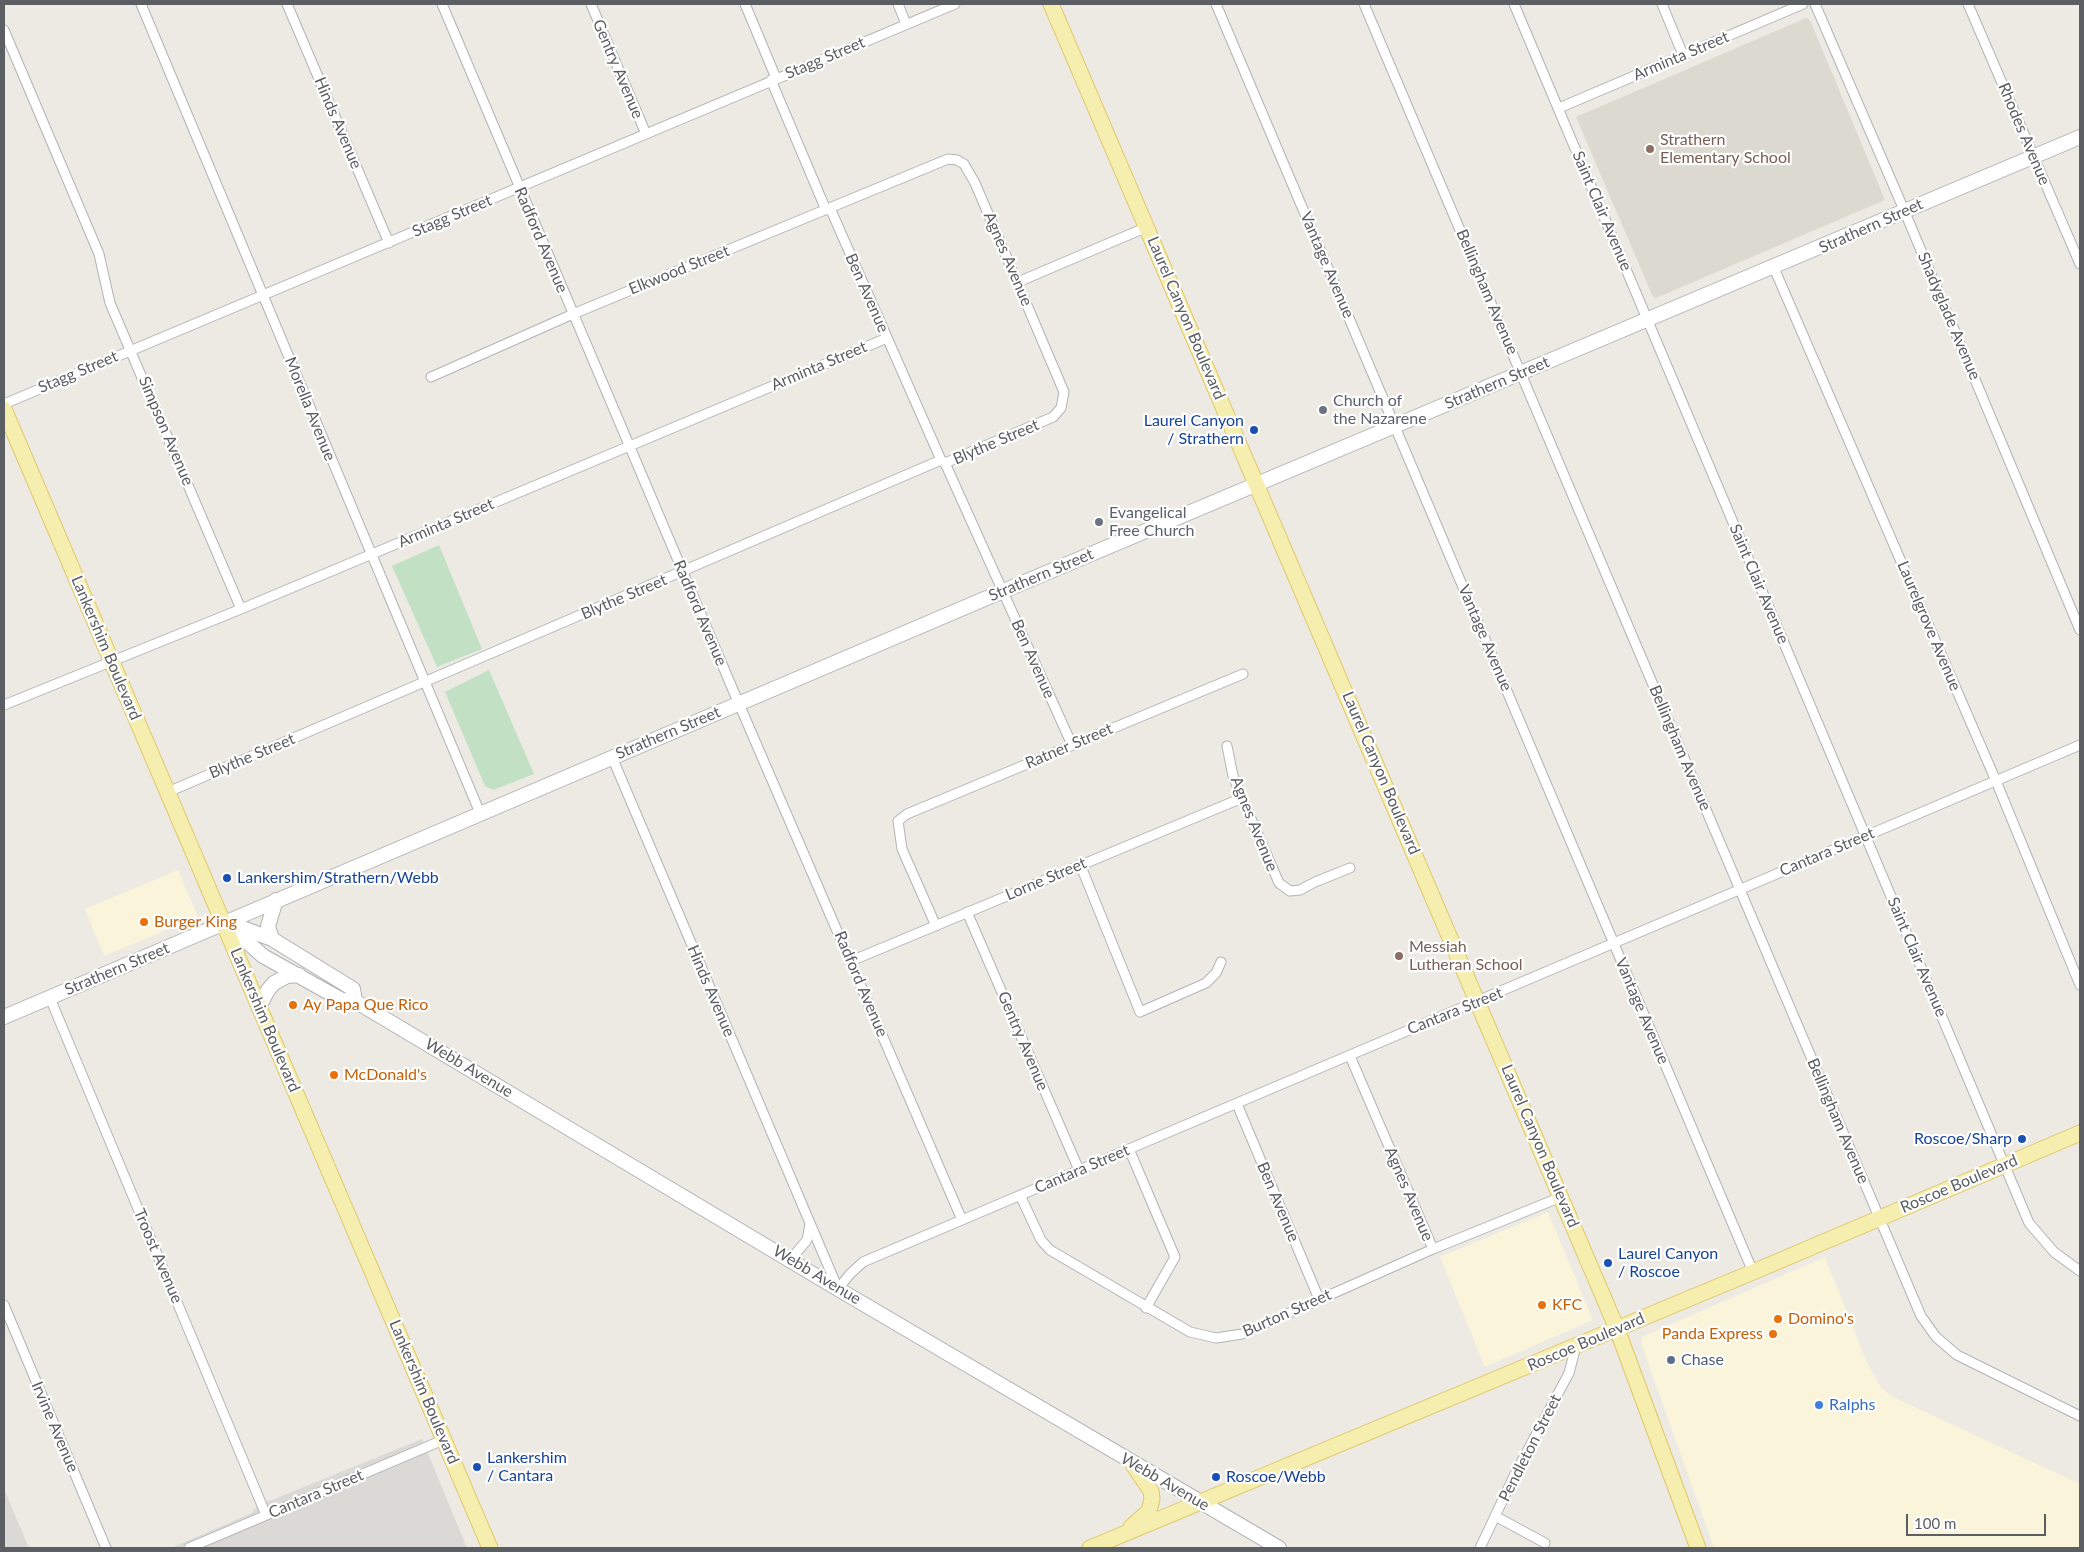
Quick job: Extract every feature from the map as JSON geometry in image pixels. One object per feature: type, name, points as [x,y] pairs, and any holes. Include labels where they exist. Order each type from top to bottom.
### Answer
[{"type":"main road","name":"Laurel Canyon Boulevard","points":[[1051,4],[1479,1001],[1617,1329],[1698,1548]]},
{"type":"main road","name":"Lankershim Boulevard","points":[[4,409],[490,1548]]},
{"type":"main road","name":"Roscoe Boulevard","points":[[1090,1548],[1880,1219],[2004,1164],[2080,1133]]},
{"type":"main road","points":[[1122,1535],[1152,1505],[1151,1491],[1132,1463]]},
{"type":"street","name":"Morella Avenue","points":[[141,4],[370,555],[480,813]]},
{"type":"street","name":"Hinds Avenue","points":[[287,4],[389,243]]},
{"type":"street","name":"Radford Avenue","points":[[442,4],[628,445],[962,1220]]},
{"type":"street","name":"Gentry Avenue","points":[[591,4],[646,134]]},
{"type":"street","name":"Ben Avenue","points":[[745,4],[828,209],[1072,745]]},
{"type":"street","points":[[898,4],[906,24]]},
{"type":"street","name":"Stagg Street","points":[[4,404],[954,4]]},
{"type":"street","name":"Vantage Avenue","points":[[1216,4],[1753,1272]]},
{"type":"street","name":"Bellingham Avenue","points":[[1364,4],[1921,1316],[1947,1348],[1957,1355],[2080,1416]]},
{"type":"street","name":"Saint Clair Avenue","points":[[1514,4],[2029,1223],[2054,1252],[2080,1271]]},
{"type":"street","points":[[1662,4],[1683,55]]},
{"type":"street","name":"Arminta Street","points":[[1559,108],[1803,4]]},
{"type":"street","name":"Shadyglade Avenue","points":[[1815,4],[1904,210],[2080,630]]},
{"type":"street","name":"Rhodes Avenue","points":[[1968,4],[2080,264]]},
{"type":"street","name":"Simpson Avenue","points":[[4,30],[100,254],[110,303],[241,609]]},
{"type":"street","name":"Strathern Street","points":[[4,1017],[224,921],[1648,319],[1774,268],[1904,210],[2080,137]]},
{"type":"street","name":"Agnes Avenue","points":[[928,166],[948,159],[957,160],[968,168],[1064,392]]},
{"type":"street","name":"Elkwood Street","points":[[431,377],[573,314],[928,166]]},
{"type":"street","points":[[1018,282],[1147,227]]},
{"type":"street","name":"Laurelgrove Avenue","points":[[1774,268],[1996,781],[2080,985]]},
{"type":"street","name":"Arminta Street","points":[[4,705],[112,663],[887,338]]},
{"type":"street","name":"Blythe Street","points":[[168,792],[943,462],[1053,418],[1061,408],[1064,392]]},
{"type":"street","name":"Ratner Street","points":[[936,926],[902,849],[898,821],[908,814],[1243,674]]},
{"type":"street","name":"Agnes Avenue","points":[[1227,746],[1233,776],[1279,883],[1290,891],[1300,890],[1350,868]]},
{"type":"street","name":"Cantara Street","points":[[838,1289],[863,1262],[1866,835],[2080,746]]},
{"type":"street","name":"Hinds Avenue","points":[[612,757],[838,1289]]},
{"type":"street","name":"Lorne Street","points":[[851,961],[1242,798]]},
{"type":"street","points":[[1080,864],[1140,1012],[1206,983],[1216,973],[1221,962]]},
{"type":"street","points":[[272,939],[268,926],[276,900]]},
{"type":"street","name":"Gentry Avenue","points":[[967,912],[1079,1170]]},
{"type":"street","name":"Webb Avenue","points":[[224,921],[272,939],[353,989],[355,1000]]},
{"type":"street","name":"Webb Avenue","points":[[224,921],[263,956],[342,1000],[355,1000],[1199,1503],[1280,1548]]},
{"type":"street","points":[[260,1007],[274,982],[287,976],[299,975]]},
{"type":"street","name":"Troost Avenue","points":[[50,998],[266,1515]]},
{"type":"street","name":"Agnes Avenue","points":[[1350,1056],[1433,1250]]},
{"type":"street","name":"Ben Avenue","points":[[1237,1104],[1319,1299]]},
{"type":"street","points":[[1129,1149],[1175,1258],[1146,1308]]},
{"type":"street","name":"Burton Street","points":[[1020,1195],[1041,1240],[1050,1250],[1146,1308],[1190,1332],[1216,1338],[1242,1334],[1433,1250],[1561,1197]]},
{"type":"street","points":[[791,1259],[806,1240],[810,1224]]},
{"type":"street","name":"Irvine Avenue","points":[[4,1305],[106,1548]]},
{"type":"street","name":"Pendleton Street","points":[[1480,1548],[1569,1373],[1576,1346]]},
{"type":"street","name":"Cantara Street","points":[[189,1548],[443,1440]]},
{"type":"street","points":[[1495,1516],[1545,1543]]},
{"type":"shaded area","points":[[1806,18],[1810,20],[1885,200],[1656,298],[1653,297],[1576,117]]},
{"type":"shaded area","points":[[178,870],[198,917],[104,956],[85,909]]},
{"type":"shaded area","points":[[1548,1212],[1593,1320],[1485,1367],[1440,1257]]},
{"type":"shaded area","points":[[1825,1257],[1867,1363],[1881,1387],[1891,1396],[2080,1484],[2080,1548],[1714,1548],[1641,1343],[1642,1337]]},
{"type":"shaded area","points":[[422,1439],[467,1548],[171,1548],[252,1513],[257,1506]]},
{"type":"shaded area","points":[[4,1489],[29,1548],[4,1548]]},
{"type":"green space","points":[[439,545],[482,649],[437,667],[392,566]]},
{"type":"green space","points":[[489,670],[534,774],[493,790],[485,786],[445,692]]},
{"type":"place","name":"Strathern Elementary School","points":[[1650,149]]},
{"type":"place","name":"Church of the Nazarene","points":[[1323,410]]},
{"type":"place","name":"Laurel Canyon / Strathern","points":[[1254,430]]},
{"type":"place","name":"Evangelical Free Church","points":[[1099,522]]},
{"type":"place","name":"Lankershim/Strathern/Webb","points":[[227,878]]},
{"type":"place","name":"Burger King","points":[[144,922]]},
{"type":"place","name":"Messiah Lutheran School","points":[[1399,956]]},
{"type":"place","name":"Ay Papa Que Rico","points":[[293,1005]]},
{"type":"place","name":"McDonald's","points":[[334,1075]]},
{"type":"place","name":"Roscoe/Sharp","points":[[2022,1139]]},
{"type":"place","name":"Laurel Canyon / Roscoe","points":[[1608,1263]]},
{"type":"place","name":"KFC","points":[[1542,1305]]},
{"type":"place","name":"Domino's","points":[[1778,1319]]},
{"type":"place","name":"Panda Express","points":[[1773,1334]]},
{"type":"place","name":"Chase","points":[[1671,1360]]},
{"type":"place","name":"Ralphs","points":[[1819,1405]]},
{"type":"place","name":"Lankershim / Cantara","points":[[477,1467]]},
{"type":"place","name":"Roscoe/Webb","points":[[1216,1477]]}]
